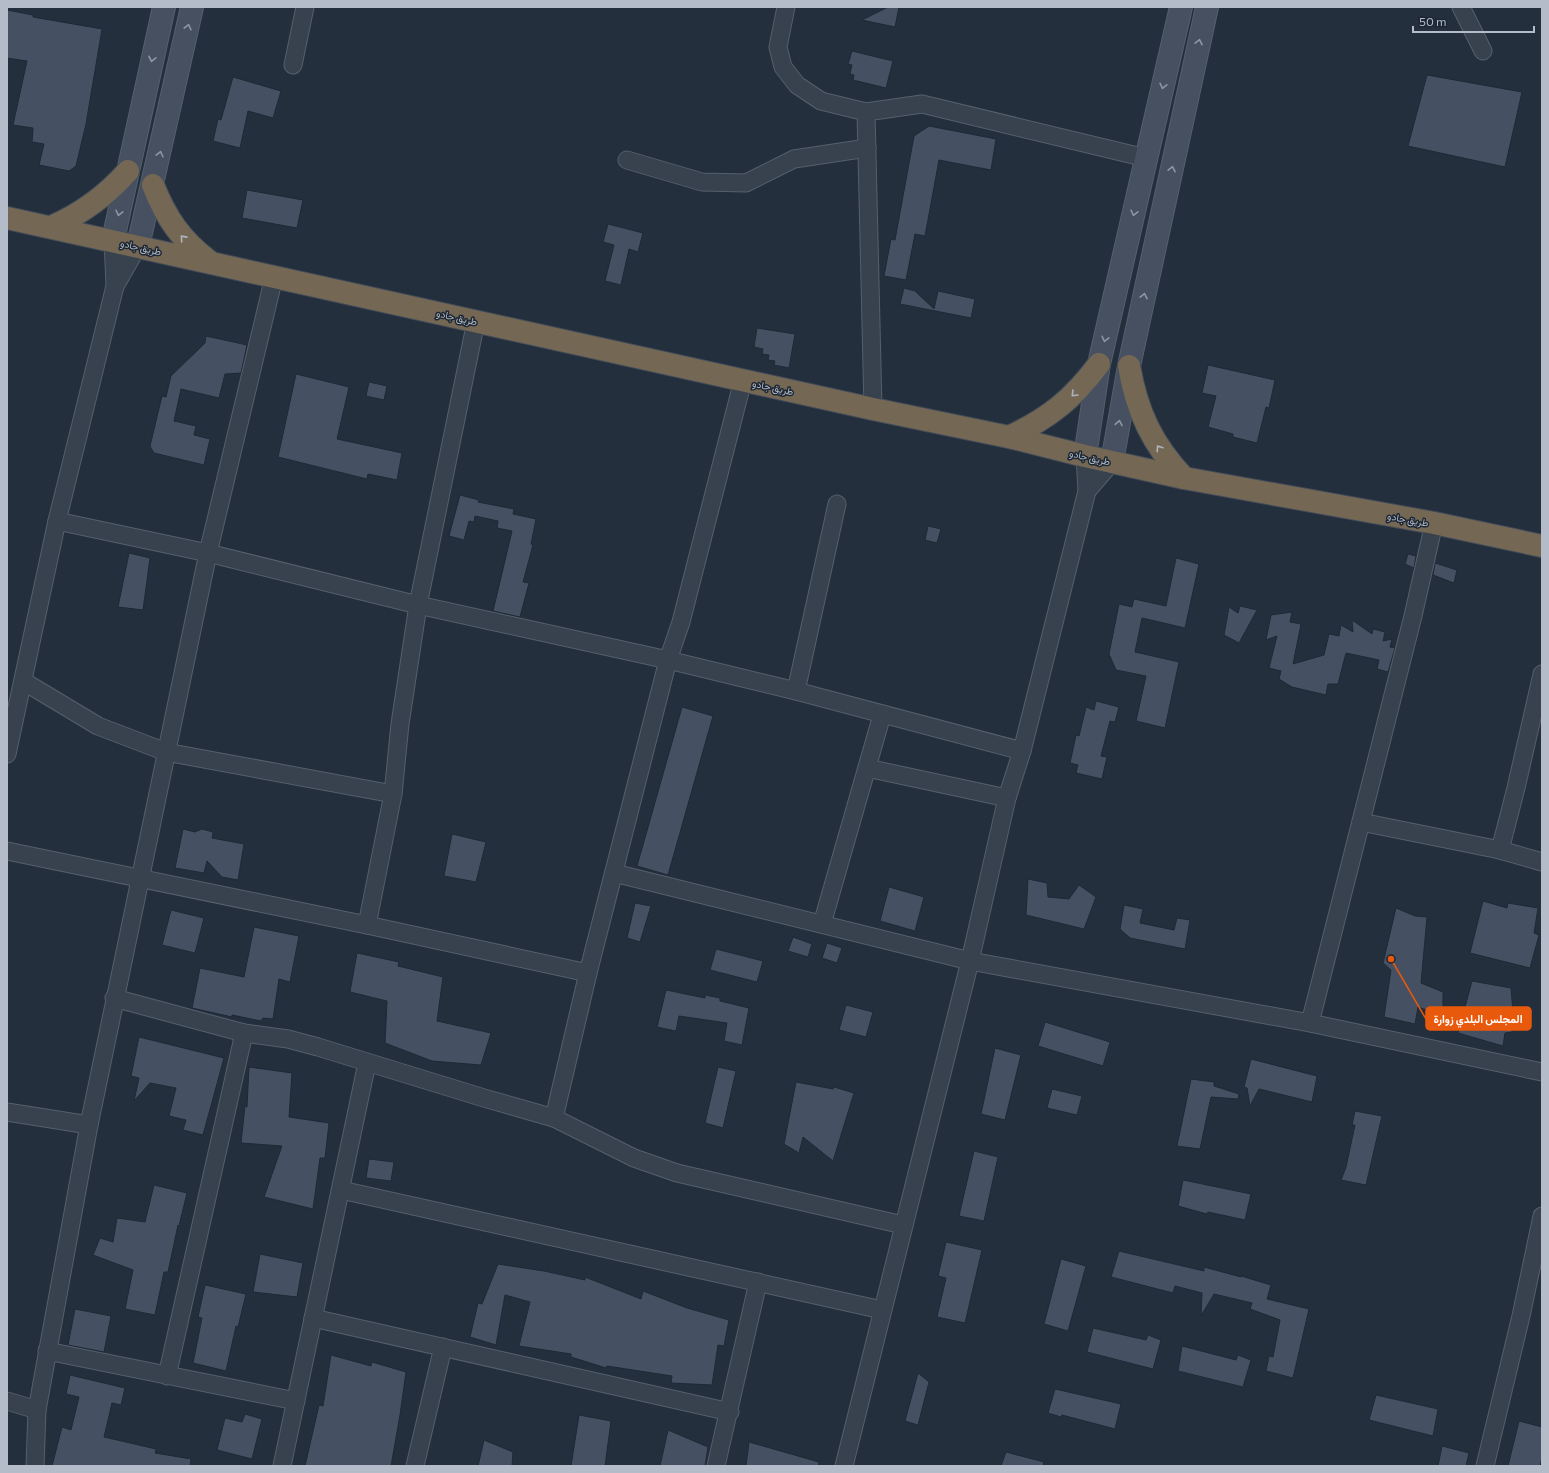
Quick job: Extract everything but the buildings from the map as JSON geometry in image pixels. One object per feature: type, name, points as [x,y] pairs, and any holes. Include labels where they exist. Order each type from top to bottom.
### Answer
[{"type":"highway","points":[[51,227],[66,221],[93,204],[128,171]]},
{"type":"highway","points":[[153,185],[160,204],[182,237],[196,251],[212,263]]},
{"type":"highway","name":"طريق جادو","points":[[7,218],[113,240],[873,409],[1009,437],[1184,478],[1434,523],[1542,546]]},
{"type":"highway","points":[[1009,437],[1030,427],[1069,400],[1085,383],[1099,364]]},
{"type":"highway","points":[[1129,366],[1136,401],[1146,427],[1165,457],[1184,478]]},
{"type":"street","points":[[115,286],[113,240],[163,7]]},
{"type":"street","points":[[7,754],[57,520],[115,286],[138,246],[192,7]]},
{"type":"street","points":[[293,65],[306,7]]},
{"type":"street","points":[[786,7],[778,47],[783,67],[797,85],[821,101],[866,112],[922,104],[1146,158]]},
{"type":"street","points":[[844,1466],[970,961],[1007,798],[1022,752],[1087,491],[1085,456],[1099,364],[1181,7]]},
{"type":"street","points":[[1087,491],[1112,462],[1129,366],[1207,7]]},
{"type":"street","points":[[1461,7],[1483,51]]},
{"type":"street","points":[[866,112],[873,409]]},
{"type":"street","points":[[627,160],[702,182],[746,183],[794,159],[867,148]]},
{"type":"street","points":[[35,1466],[36,1410],[114,998],[208,553],[274,277]]},
{"type":"street","points":[[367,925],[393,794],[400,724],[418,605],[476,321]]},
{"type":"street","points":[[554,1118],[588,973],[668,660],[681,622],[743,380]]},
{"type":"street","points":[[796,691],[837,504]]},
{"type":"street","points":[[57,520],[208,553],[418,605],[668,660],[796,691],[1022,752]]},
{"type":"street","points":[[1310,1023],[1413,616],[1434,523]]},
{"type":"street","points":[[1500,850],[1542,674]]},
{"type":"street","points":[[23,681],[98,726],[166,752],[393,794]]},
{"type":"street","points":[[822,924],[882,715]]},
{"type":"street","points":[[867,768],[1007,798]]},
{"type":"street","points":[[1361,822],[1500,850],[1542,862]]},
{"type":"street","points":[[7,851],[367,925],[588,973]]},
{"type":"street","points":[[614,872],[970,961],[1310,1023],[1542,1072]]},
{"type":"street","points":[[114,998],[244,1033],[288,1039],[554,1118],[634,1158],[677,1173],[904,1225]]},
{"type":"street","points":[[167,1376],[244,1033]]},
{"type":"street","points":[[282,1466],[367,1063]]},
{"type":"street","points":[[7,1112],[89,1125]]},
{"type":"street","points":[[340,1190],[882,1310]]},
{"type":"street","points":[[1485,1466],[1521,1316],[1542,1216]]},
{"type":"street","points":[[716,1466],[730,1412],[758,1282]]},
{"type":"street","points":[[313,1318],[443,1346],[730,1412]]},
{"type":"street","points":[[415,1466],[443,1346]]},
{"type":"street","points":[[47,1351],[296,1401]]},
{"type":"street","points":[[7,1401],[36,1410]]},
{"type":"place","name":"المجلس البلدي زوارة","points":[[1391,959]]}]
